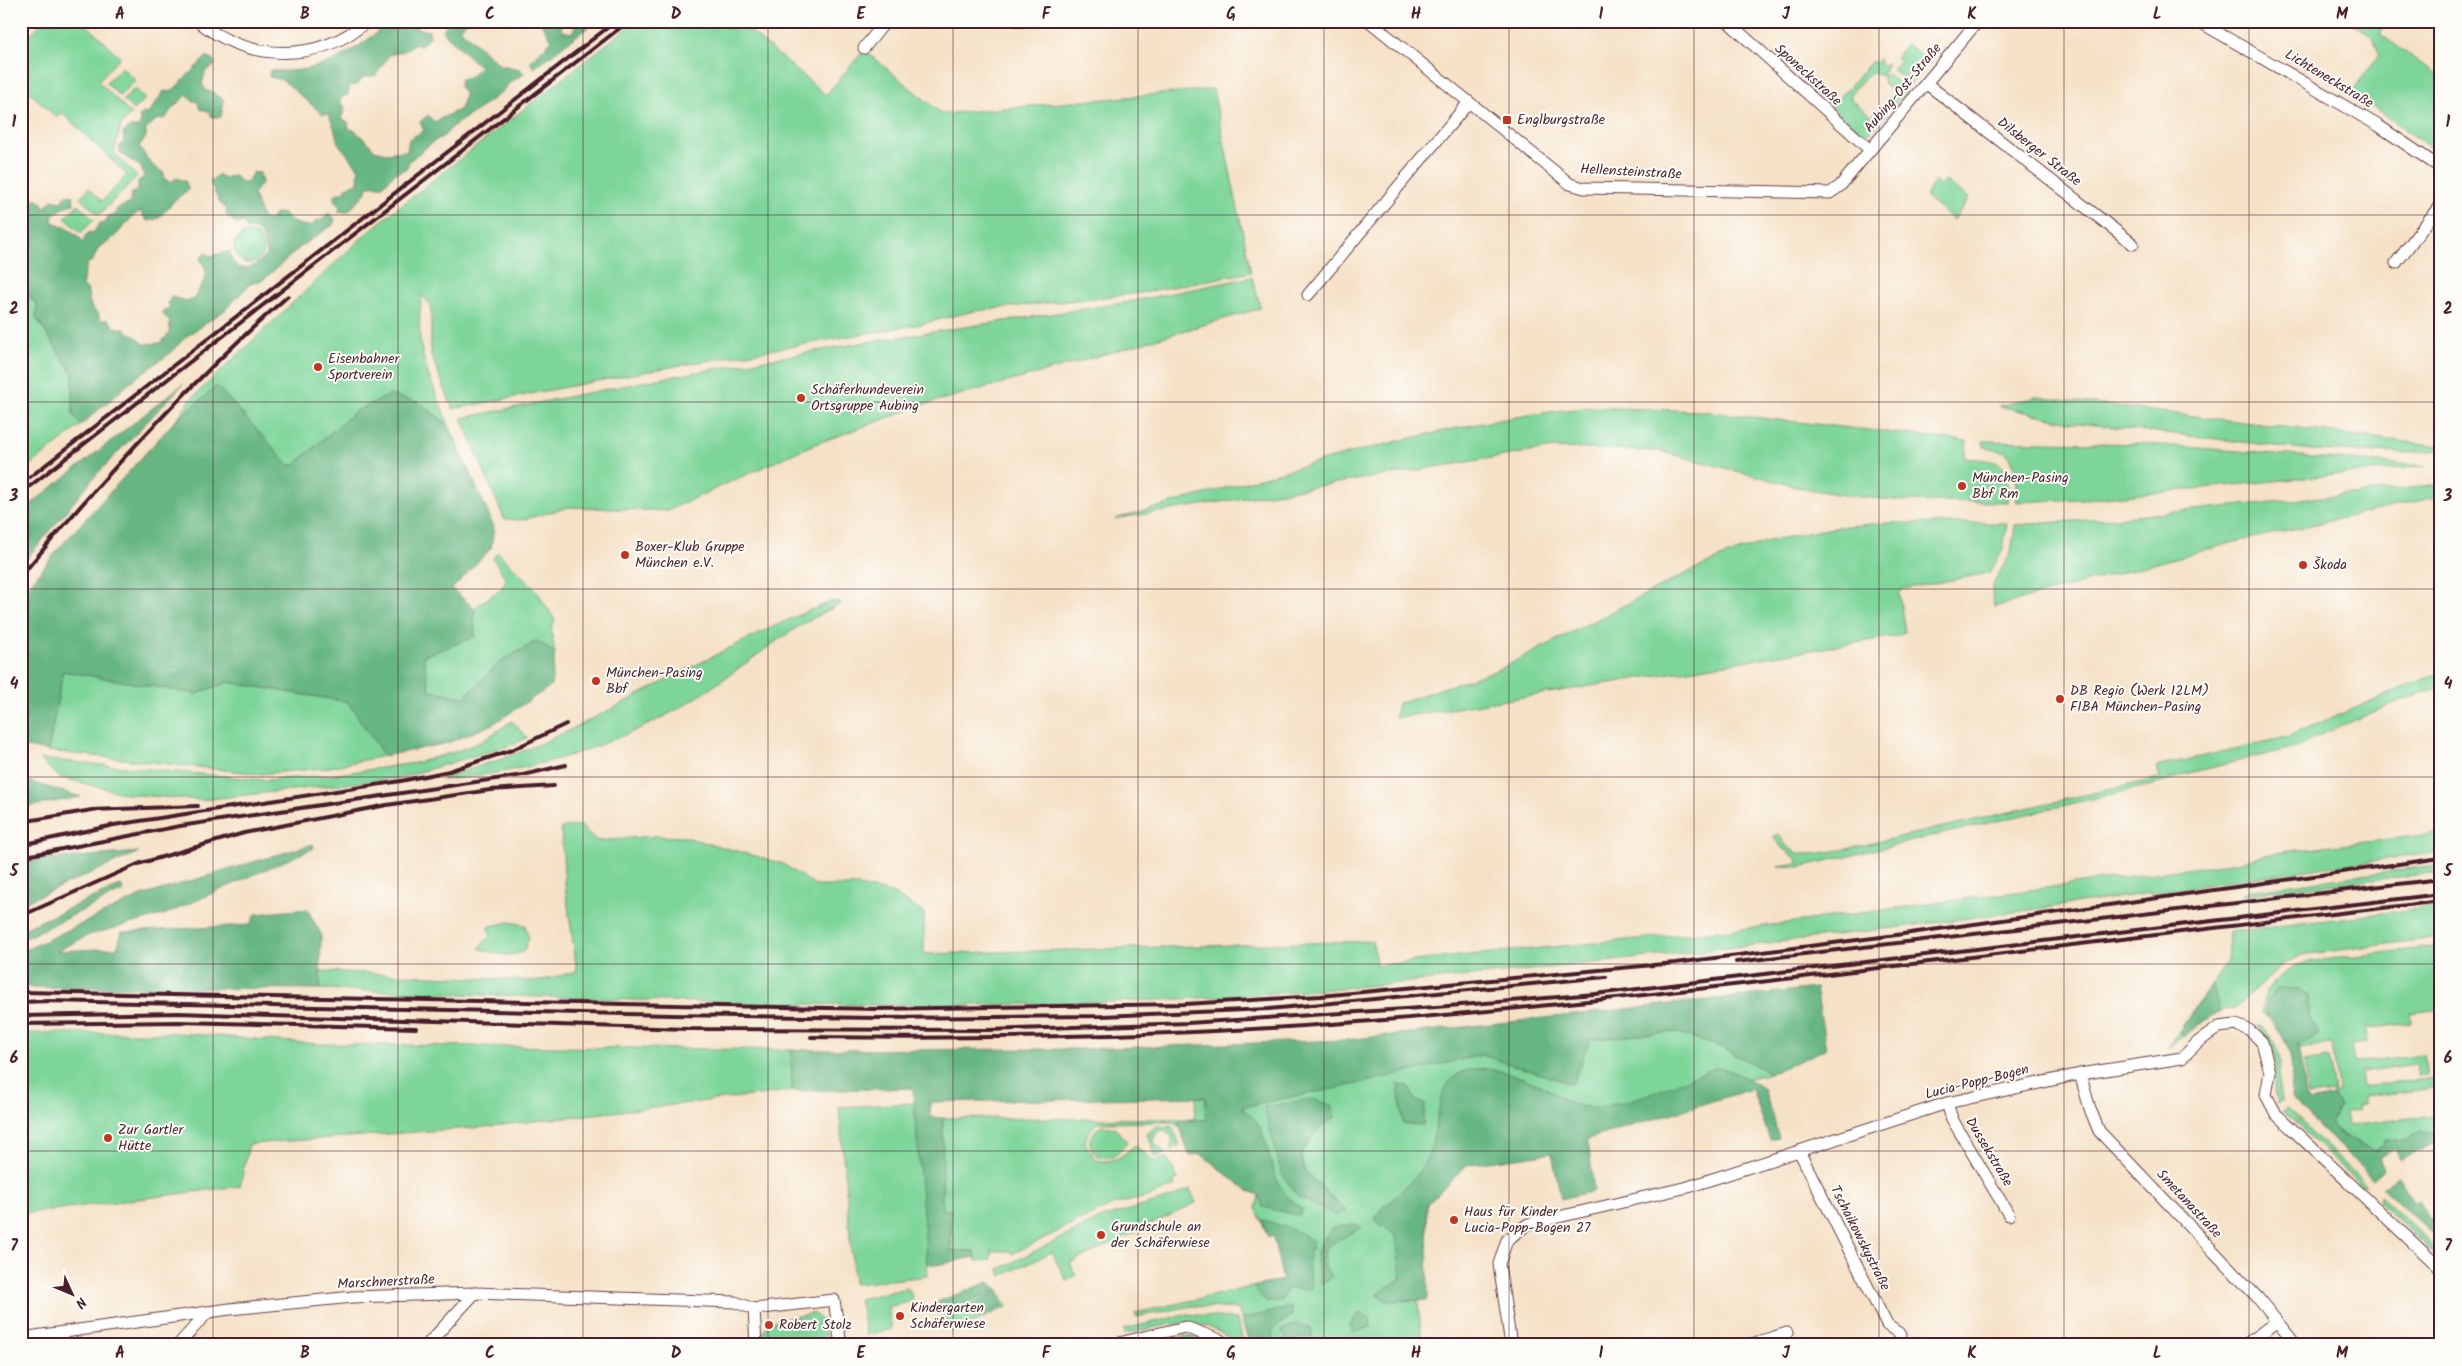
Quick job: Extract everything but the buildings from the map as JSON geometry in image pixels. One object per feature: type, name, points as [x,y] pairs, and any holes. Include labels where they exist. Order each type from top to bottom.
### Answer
[{"type":"street","points":[[198,21],[218,36],[236,46],[282,53],[312,49],[337,41],[356,31],[367,21]]},
{"type":"street","points":[[864,48],[886,21]]},
{"type":"street","name":"Hellensteinstraße","points":[[1369,21],[1570,184],[1584,188],[1830,193],[1840,186],[1870,150]]},
{"type":"street","name":"Sponeckstraße","points":[[1726,21],[1870,150]]},
{"type":"street","name":"Aubing-Ost-Straße","points":[[1870,150],[1978,21]]},
{"type":"street","name":"Lichteneckstraße","points":[[2198,21],[2379,126],[2441,168]]},
{"type":"street","name":"Dilsberger Straße","points":[[1927,84],[2133,244]]},
{"type":"street","points":[[1308,295],[1469,102]]},
{"type":"street","points":[[2396,263],[2441,204]]},
{"type":"street","name":"Lucia-Popp-Bogen","points":[[1511,1345],[1499,1264],[1507,1240],[1528,1224],[1688,1187],[1947,1103],[2080,1074],[2182,1058],[2198,1042],[2220,1027],[2236,1025],[2249,1030],[2262,1042],[2270,1072],[2266,1095],[2276,1114],[2441,1268]]},
{"type":"street","name":"Smetanastraße","points":[[2080,1074],[2090,1109],[2099,1131],[2258,1298],[2296,1345]]},
{"type":"street","name":"Dussekstraße","points":[[1947,1103],[1952,1119],[2009,1215]]},
{"type":"street","name":"Tschaikowskystraße","points":[[1799,1151],[1887,1325],[1900,1334]]},
{"type":"street","points":[[427,1345],[475,1293]]},
{"type":"street","name":"Marschnerstraße","points":[[21,1338],[268,1304],[353,1297],[475,1293],[735,1302],[754,1309]]},
{"type":"street","points":[[756,1345],[754,1309],[834,1300],[841,1345]]},
{"type":"street","points":[[178,1345],[208,1312]]},
{"type":"street","points":[[2245,1345],[2276,1322]]},
{"type":"street","points":[[1111,1345],[1185,1327],[1220,1340],[1223,1345]]},
{"type":"street","points":[[1749,1345],[1787,1333]]},
{"type":"green space","points":[[43,21],[83,21],[120,57],[98,81],[131,114],[121,125],[114,153],[137,176],[99,215],[80,198],[89,188],[102,201],[127,175],[62,113],[56,117],[21,84],[21,44]]},
{"type":"green space","points":[[390,21],[416,21],[418,29],[429,31],[430,37],[420,46],[415,43],[404,51],[389,55],[376,75],[362,78],[358,85],[350,85],[348,95],[341,97],[340,102],[345,108],[341,119],[348,122],[349,129],[355,130],[374,150],[391,154],[392,152],[407,151],[409,139],[424,131],[420,122],[428,115],[434,122],[460,109],[465,95],[459,86],[461,79],[469,77],[480,67],[442,31],[450,21],[468,21],[459,28],[500,65],[520,69],[524,74],[509,83],[504,90],[482,107],[453,126],[444,136],[433,142],[409,161],[407,168],[394,174],[383,186],[368,186],[366,192],[348,212],[339,212],[340,206],[334,200],[336,194],[344,192],[347,187],[358,183],[359,169],[338,143],[328,114],[322,114],[283,80],[269,77],[270,70],[303,70],[335,59],[350,52]]},
{"type":"green space","points":[[540,21],[561,23],[562,31],[572,33],[576,24],[596,21],[534,68],[530,62],[552,40]]},
{"type":"green space","points":[[636,21],[738,21],[826,95],[864,50],[942,114],[1213,89],[1251,272],[1140,293],[974,311],[921,324],[659,369],[453,409],[431,355],[431,306],[422,295],[420,314],[421,347],[429,377],[449,425],[418,402],[356,411],[294,465],[288,465],[217,386],[174,422],[192,398],[370,230]]},
{"type":"green space","points":[[2348,21],[2387,21],[2380,34],[2441,78],[2441,155],[2352,92],[2379,54],[2373,37]]},
{"type":"green space","points":[[1907,44],[1930,62],[1911,84],[1892,69],[1900,60],[1896,57]]},
{"type":"green space","points":[[207,56],[214,61],[214,66],[206,70],[202,84],[206,91],[212,92],[224,100],[221,117],[212,117],[208,111],[200,109],[197,101],[192,101],[186,95],[170,111],[166,118],[156,120],[146,129],[146,137],[139,146],[147,158],[156,168],[164,173],[164,179],[171,182],[177,178],[185,181],[189,189],[175,200],[159,218],[147,221],[140,211],[134,215],[111,240],[99,247],[93,260],[87,264],[82,285],[87,289],[91,306],[98,313],[100,320],[109,320],[114,327],[125,329],[143,344],[161,343],[169,333],[170,323],[162,312],[170,307],[168,303],[171,297],[187,301],[195,299],[206,276],[206,271],[200,259],[205,253],[210,256],[230,251],[235,265],[240,268],[251,267],[257,264],[267,254],[264,238],[255,230],[248,230],[243,222],[237,224],[226,215],[227,209],[219,202],[210,181],[219,174],[222,178],[235,176],[239,181],[247,182],[253,172],[260,173],[262,183],[253,194],[263,219],[269,220],[277,213],[285,214],[296,223],[311,226],[316,221],[322,220],[328,213],[335,219],[333,225],[304,244],[263,280],[250,284],[225,310],[187,336],[169,354],[138,376],[81,425],[73,414],[73,374],[36,317],[37,305],[21,288],[21,181],[26,188],[23,194],[27,200],[33,201],[36,198],[42,203],[44,209],[52,200],[61,202],[66,195],[73,196],[74,204],[68,205],[53,215],[52,221],[62,227],[66,226],[84,242],[85,236],[90,232],[93,233],[100,223],[106,223],[108,216],[115,215],[117,209],[130,203],[131,194],[138,190],[138,181],[144,177],[141,167],[120,153],[119,147],[124,141],[123,133],[130,127],[138,127],[141,123],[139,117],[143,113],[148,114],[164,91],[171,92]]},
{"type":"green space","points":[[1879,59],[1881,66],[1887,63],[1882,74],[1884,76],[1888,74],[1907,91],[1893,108],[1885,103],[1894,92],[1884,84],[1883,77],[1874,73],[1866,76],[1851,94],[1851,99],[1872,117],[1881,107],[1887,114],[1871,132],[1863,134],[1831,107],[1872,61],[1875,63]]},
{"type":"green space","points":[[122,67],[135,80],[120,96],[106,83]]},
{"type":"green space","points":[[135,88],[145,99],[133,110],[123,100]]},
{"type":"green space","points":[[1944,180],[1969,198],[1954,220],[1925,196],[1935,181],[1941,185]]},
{"type":"green space","points":[[78,204],[94,220],[81,233],[65,218]]},
{"type":"green space","points":[[249,233],[260,237],[264,248],[260,259],[249,263],[238,259],[234,248],[238,237]]},
{"type":"green space","points":[[1252,277],[1261,308],[1051,370],[926,404],[810,446],[666,511],[570,507],[522,520],[504,519],[462,418],[647,381],[866,342],[1123,303]]},
{"type":"green space","points":[[21,288],[37,305],[36,318],[73,374],[73,414],[81,425],[21,473]]},
{"type":"green space","points":[[183,384],[96,475],[21,566],[21,512]]},
{"type":"green space","points":[[217,386],[289,465],[294,465],[356,411],[390,395],[418,402],[449,425],[494,527],[491,548],[452,589],[474,608],[475,637],[423,656],[430,691],[464,697],[499,663],[536,641],[555,653],[551,686],[493,724],[448,743],[384,756],[348,702],[228,682],[196,694],[63,671],[48,751],[21,746],[21,596],[60,547],[174,422]]},
{"type":"green space","points":[[2037,397],[2441,446],[2441,450],[2404,453],[2311,450],[2070,422],[1998,406]]},
{"type":"green space","points":[[1592,407],[1699,411],[1967,441],[1965,458],[1988,460],[2002,466],[2007,478],[2008,502],[1905,501],[1849,496],[1802,488],[1660,451],[1554,448],[1115,519],[1292,469],[1411,438],[1471,425]]},
{"type":"green space","points":[[1983,441],[2149,444],[2425,466],[2103,498],[2017,502],[2015,469],[2006,452],[1984,447]]},
{"type":"green space","points":[[2441,485],[2441,496],[2235,542],[1994,607],[1992,586],[2011,553],[2015,525],[2114,518]]},
{"type":"green space","points":[[1883,523],[2007,523],[2003,550],[1989,573],[1903,589],[1899,594],[1905,632],[1897,636],[1395,718],[1398,703],[1500,669],[1693,570],[1730,554],[1772,540],[1837,527]]},
{"type":"green space","points":[[498,552],[536,590],[555,620],[551,629],[555,653],[536,641],[499,663],[464,697],[430,691],[423,656],[474,637],[474,608],[502,588],[506,579],[493,558]]},
{"type":"green space","points":[[833,601],[842,603],[798,627],[686,704],[641,728],[614,740],[559,759],[502,772],[442,780],[447,776],[526,750],[551,739],[726,649]]},
{"type":"green space","points":[[63,671],[196,694],[228,682],[348,702],[384,756],[325,768],[261,774],[48,751]]},
{"type":"green space","points":[[2441,672],[2441,687],[2409,697],[2311,739],[2301,746],[2185,774],[2165,782],[1800,867],[1778,866],[1798,863],[1798,860],[1782,848],[1773,836],[1779,834],[1791,849],[1798,853],[1814,854],[1842,850],[2159,778],[2156,767],[2286,737]]},
{"type":"green space","points":[[512,721],[527,738],[511,745],[400,778],[202,800],[127,794],[59,777],[39,759],[265,780],[331,775],[415,763],[454,752],[481,742]]},
{"type":"green space","points":[[21,779],[81,797],[21,808]]},
{"type":"green space","points":[[580,825],[597,841],[654,836],[685,837],[781,863],[817,886],[858,886],[892,893],[924,913],[924,954],[1373,941],[1376,966],[1438,958],[1750,928],[2237,862],[2274,853],[2441,833],[2441,852],[2033,910],[1757,945],[1461,977],[1330,989],[1198,998],[1088,1003],[868,1005],[320,989],[320,971],[540,981],[577,971],[565,885],[561,828]]},
{"type":"green space","points":[[313,844],[314,848],[166,914],[89,935],[57,951],[117,948],[122,932],[250,925],[256,914],[307,909],[321,934],[320,989],[21,987],[21,952],[141,896]]},
{"type":"green space","points":[[139,852],[21,904],[21,864],[39,860]]},
{"type":"green space","points":[[2441,864],[2441,872],[2241,895],[2249,891]]},
{"type":"green space","points":[[121,885],[123,891],[21,940],[21,930]]},
{"type":"green space","points":[[2441,906],[2441,937],[2301,955],[2284,964],[2236,1007],[2212,1015],[2168,1047],[2227,962],[2229,932]]},
{"type":"green space","points":[[510,922],[525,925],[529,938],[524,951],[507,955],[479,948],[491,935],[488,929],[490,926]]},
{"type":"green space","points":[[2441,946],[2441,1009],[2410,1013],[2411,1023],[2366,1029],[2367,1043],[2351,1045],[2354,1063],[2423,1054],[2427,1075],[2418,1076],[2416,1064],[2361,1072],[2363,1087],[2434,1078],[2435,1088],[2363,1097],[2363,1104],[2357,1105],[2358,1110],[2346,1112],[2348,1126],[2441,1114],[2441,1135],[2407,1140],[2386,1138],[2383,1145],[2374,1151],[2339,1133],[2330,1123],[2341,1107],[2332,1094],[2337,1093],[2338,1090],[2332,1044],[2299,1048],[2298,1044],[2318,1035],[2309,1016],[2309,995],[2266,1008],[2267,1017],[2262,1013],[2266,991],[2278,978],[2296,965],[2314,961]]},
{"type":"green space","points":[[2213,983],[2219,1013],[2212,1015],[2184,1036],[2179,1032]]},
{"type":"green space","points":[[1816,988],[1826,1049],[1771,1073],[1718,1046],[1675,1032],[1590,1039],[1572,1084],[1482,1055],[1343,1087],[1242,1107],[1258,1124],[1277,1181],[1291,1200],[1302,1209],[1300,1216],[1263,1207],[1259,1195],[1246,1190],[1201,1154],[1189,1155],[1178,1120],[1206,1120],[1205,1097],[930,1102],[930,1117],[943,1118],[942,1210],[951,1210],[951,1251],[975,1251],[976,1257],[936,1265],[927,1263],[913,1088],[792,1091],[791,1050],[1082,1049],[1346,1040]]},
{"type":"green space","points":[[2278,988],[2300,989],[2309,995],[2309,1016],[2318,1035],[2298,1045],[2306,1096],[2310,1101],[2333,1096],[2341,1107],[2330,1123],[2339,1134],[2374,1151],[2383,1145],[2386,1138],[2406,1140],[2418,1132],[2439,1134],[2441,1140],[2400,1160],[2395,1149],[2379,1157],[2384,1169],[2373,1179],[2291,1099],[2292,1075],[2290,1055],[2276,1027],[2267,1017],[2267,1001]]},
{"type":"green space","points":[[2259,1025],[2269,1035],[2279,1052],[2279,1090],[2281,1101],[2277,1104],[2274,1093],[2275,1057],[2267,1038],[2257,1027]]},
{"type":"green space","points":[[1675,1032],[1718,1046],[1771,1073],[1441,1150],[1409,1201],[1422,1345],[1250,1345],[1238,1309],[1192,1306],[1136,1317],[1135,1313],[1283,1280],[1273,1236],[1268,1237],[1256,1208],[1259,1195],[1228,1109],[1482,1055],[1572,1084],[1590,1039]]},
{"type":"green space","points":[[21,1033],[178,1033],[318,1044],[791,1050],[792,1091],[484,1127],[249,1144],[240,1186],[21,1214]]},
{"type":"green space","points":[[2329,1057],[2334,1092],[2308,1095],[2304,1061]]},
{"type":"green space","points":[[1715,1068],[1734,1072],[1764,1089],[1779,1138],[1770,1140],[1752,1089],[1588,1139],[1594,1191],[1561,1199],[1552,1153],[1467,1165],[1427,1205],[1428,1300],[1388,1301],[1376,1295],[1401,1278],[1396,1236],[1375,1220],[1376,1215],[1409,1183],[1425,1162],[1433,1141],[1443,1094],[1454,1077],[1473,1069],[1495,1070],[1537,1084],[1575,1104],[1595,1107],[1630,1100]]},
{"type":"green space","points":[[1398,1085],[1409,1086],[1415,1100],[1425,1104],[1423,1125],[1403,1124]]},
{"type":"green space","points":[[1196,1097],[1205,1097],[1207,1120],[1179,1120],[1179,1127],[1172,1122],[1097,1123],[1088,1132],[1085,1143],[1096,1160],[1113,1160],[1122,1156],[1135,1145],[1154,1161],[1167,1158],[1178,1179],[1173,1182],[1175,1186],[1151,1196],[1112,1205],[1012,1254],[1011,1251],[992,1251],[990,1260],[976,1261],[975,1251],[951,1251],[951,1210],[942,1210],[943,1118],[1194,1119]]},
{"type":"green space","points":[[1313,1099],[1331,1105],[1335,1117],[1319,1129],[1301,1153],[1304,1170],[1346,1211],[1337,1216],[1298,1197],[1282,1174],[1264,1107]]},
{"type":"green space","points":[[915,1103],[928,1276],[854,1284],[839,1107]]},
{"type":"green space","points":[[2287,1108],[2367,1185],[2361,1185],[2283,1111]]},
{"type":"green space","points":[[1104,1126],[1114,1128],[1127,1140],[1123,1148],[1118,1152],[1110,1157],[1103,1158],[1092,1150],[1090,1143],[1095,1131]]},
{"type":"green space","points":[[1156,1126],[1172,1127],[1180,1144],[1171,1151],[1172,1136],[1165,1130],[1158,1132],[1154,1137],[1154,1142],[1165,1153],[1156,1157],[1153,1155],[1153,1147],[1147,1134]]},
{"type":"green space","points":[[2398,1177],[2413,1201],[2419,1199],[2430,1219],[2433,1217],[2438,1227],[2441,1226],[2441,1241],[2381,1187]]},
{"type":"green space","points":[[1190,1189],[1196,1203],[1070,1263],[1076,1276],[1066,1281],[1052,1252],[1001,1276],[999,1269],[1102,1218],[1170,1198]]},
{"type":"green space","points":[[2379,1195],[2441,1252],[2441,1259],[2378,1201]]},
{"type":"green space","points":[[1262,1220],[1294,1230],[1313,1241],[1308,1260],[1311,1288],[1305,1290],[1286,1290],[1282,1300],[1267,1303],[1253,1287],[1283,1280],[1273,1236],[1268,1237]]},
{"type":"green space","points":[[1353,1224],[1362,1227],[1325,1248],[1324,1267],[1332,1277],[1322,1285],[1316,1260],[1322,1242],[1332,1228]]},
{"type":"green space","points":[[989,1282],[999,1290],[941,1311],[937,1302]]},
{"type":"green space","points":[[907,1288],[911,1293],[912,1301],[888,1307],[892,1329],[866,1335],[859,1299]]},
{"type":"green space","points":[[999,1290],[1007,1307],[952,1332],[941,1311]]},
{"type":"green space","points":[[997,1293],[1003,1306],[982,1316],[974,1315],[973,1305]]},
{"type":"green space","points":[[1292,1307],[1292,1316],[1273,1329],[1271,1345],[1250,1345],[1241,1319]]},
{"type":"green space","points":[[814,1313],[822,1321],[828,1345],[762,1345],[764,1331],[769,1322]]},
{"type":"green space","points":[[1359,1313],[1370,1318],[1371,1327],[1353,1333],[1350,1325]]},
{"type":"green space","points":[[1188,1314],[1237,1319],[1244,1345],[1235,1345],[1210,1327],[1197,1324],[1183,1323],[1125,1334],[1124,1329]]},
{"type":"green space","points":[[1297,1323],[1311,1328],[1313,1336],[1290,1341],[1281,1331]]},
{"type":"green space","points":[[1184,1336],[1199,1338],[1212,1345],[1183,1343],[1149,1345]]},
{"type":"railway","points":[[30,477],[616,21]]},
{"type":"railway","points":[[21,493],[629,21]]},
{"type":"railway","points":[[21,576],[149,430],[252,328],[288,296]]},
{"type":"railway","points":[[21,845],[114,825],[401,781],[449,771],[512,750],[566,724]]},
{"type":"railway","points":[[21,857],[180,826],[523,775],[566,765]]},
{"type":"railway","points":[[21,916],[138,864],[244,833],[387,805],[490,790],[554,786]]},
{"type":"railway","points":[[21,822],[92,810],[198,806]]},
{"type":"railway","points":[[21,992],[876,1009],[1185,1004],[1320,996],[1675,963],[1889,936],[2441,858]]},
{"type":"railway","points":[[1736,962],[2441,879]]},
{"type":"railway","points":[[21,1016],[178,1013],[688,1029],[989,1030],[1188,1023],[1436,1007],[1595,994],[2441,894]]},
{"type":"railway","points":[[811,1037],[926,1038],[1099,1035],[1271,1028],[1409,1018],[1752,983],[2441,901]]},
{"type":"railway","points":[[21,1002],[49,1001],[877,1018],[1102,1016],[1269,1009],[1606,977]]},
{"type":"railway","points":[[21,1024],[178,1022],[416,1028]]},
{"type":"place","name":"Englburgstraße","points":[[1507,120]]},
{"type":"place","name":"Eisenbahner Sportverein","points":[[318,367]]},
{"type":"place","name":"Schäferhundeverein Ortsgruppe Aubing","points":[[801,398]]},
{"type":"place","name":"München-Pasing Bbf Rm","points":[[1962,486]]},
{"type":"place","name":"Boxer-Klub Gruppe München e.V.","points":[[625,555]]},
{"type":"place","name":"Škoda","points":[[2303,565]]},
{"type":"place","name":"München-Pasing Bbf","points":[[596,681]]},
{"type":"place","name":"DB Regio (Werk 12LM) FIBA München-Pasing","points":[[2060,699]]},
{"type":"place","name":"Zur Gartler Hütte","points":[[108,1138]]},
{"type":"place","name":"Haus für Kinder Lucia-Popp-Bogen 27","points":[[1454,1220]]},
{"type":"place","name":"Grundschule an der Schäferwiese","points":[[1101,1235]]},
{"type":"place","name":"Kindergarten Schäferwiese","points":[[900,1316]]},
{"type":"place","name":"Robert Stolz","points":[[769,1325]]}]
